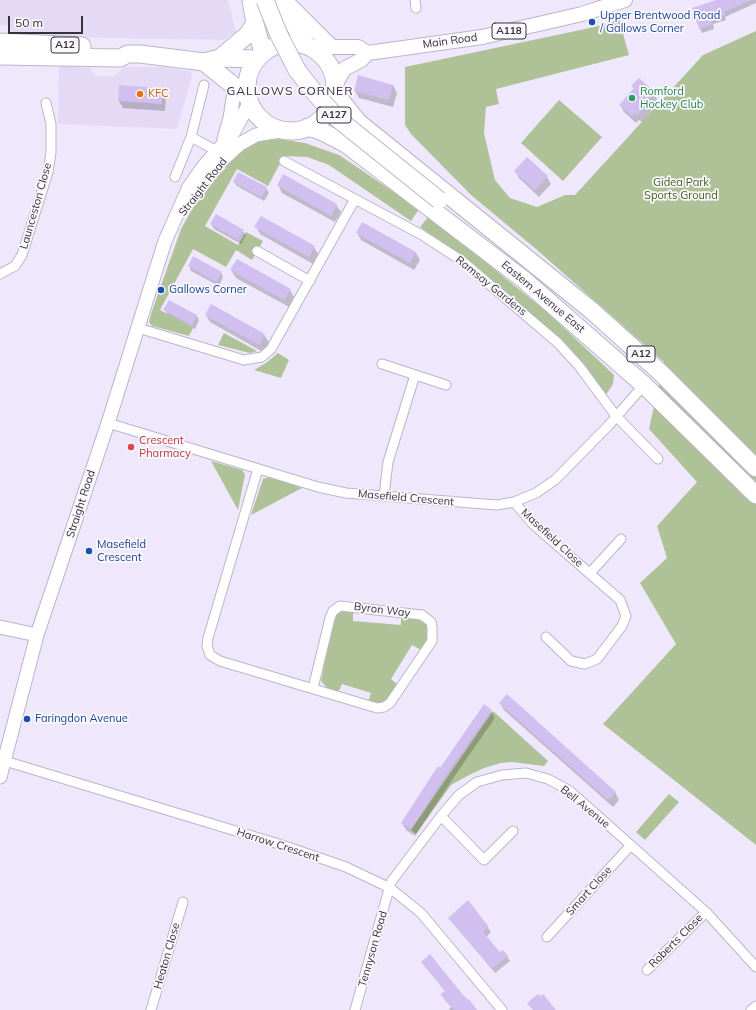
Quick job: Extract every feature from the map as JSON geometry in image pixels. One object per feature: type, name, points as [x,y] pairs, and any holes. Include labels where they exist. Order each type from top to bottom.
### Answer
[{"type":"highway","points":[[251,0],[260,56]]},
{"type":"highway","name":"A127","points":[[265,0],[279,34],[297,70],[338,119],[439,200],[523,279]]},
{"type":"highway","points":[[278,0],[309,46],[325,59],[334,75],[335,88],[329,110],[320,120],[308,127],[297,130],[286,130],[274,127],[264,121],[256,113],[250,100],[247,84],[249,75],[260,56],[274,47],[286,43],[309,46]]},
{"type":"highway","points":[[250,100],[234,86],[212,60],[248,35],[255,24]]},
{"type":"highway","name":"A12","points":[[0,42],[121,50],[128,54],[212,60],[260,56]]},
{"type":"highway","name":"A12","points":[[0,56],[120,58],[128,54]]},
{"type":"highway","name":"Eastern Avenue East","points":[[335,88],[358,122],[518,249],[591,310],[661,373],[756,468]]},
{"type":"highway","name":"Eastern Avenue East","points":[[308,127],[323,132],[346,144],[523,279],[644,385],[756,495]]},
{"type":"highway","name":"A127","points":[[439,200],[518,249]]},
{"type":"main road","points":[[285,0],[331,46]]},
{"type":"main road","name":"Main Road","points":[[309,46],[358,48],[368,52],[482,37],[582,14],[625,0]]},
{"type":"main road","points":[[335,88],[344,69],[361,60],[368,52]]},
{"type":"street","points":[[175,177],[191,137],[204,85]]},
{"type":"street","points":[[191,137],[217,151],[230,118],[234,86]]},
{"type":"street","name":"Straight Road","points":[[0,777],[37,635],[108,423],[168,232],[189,187],[233,133],[250,100]]},
{"type":"street","name":"Launceston Close","points":[[0,274],[15,266],[22,255],[48,172],[51,152],[51,124],[46,103]]},
{"type":"street","name":"Straight Road","points":[[168,232],[218,164],[232,150],[256,135],[286,130]]},
{"type":"street","name":"Ramsay Gardens","points":[[284,161],[422,235],[462,261],[496,288],[558,343],[579,366],[616,416],[658,459]]},
{"type":"street","points":[[138,328],[244,360],[262,357],[271,350],[355,199]]},
{"type":"street","points":[[257,251],[310,281]]},
{"type":"street","points":[[382,364],[446,385]]},
{"type":"street","points":[[384,496],[388,462],[415,375]]},
{"type":"street","name":"Masefield Crescent","points":[[108,423],[258,469],[339,491],[479,505],[497,505],[514,502],[536,493],[555,480],[644,385]]},
{"type":"street","name":"Byron Way","points":[[258,469],[210,630],[207,646],[210,655],[214,659],[377,708],[390,704],[432,641],[434,633],[431,622],[422,615],[340,606],[334,611],[330,618],[313,688]]},
{"type":"street","name":"Masefield Close","points":[[514,502],[533,524],[620,600],[626,616],[622,626],[597,659],[585,664],[571,661],[546,637]]},
{"type":"street","name":"Masefield Close","points":[[590,573],[621,539]]},
{"type":"street","points":[[0,627],[37,635]]},
{"type":"street","name":"Harrow Crescent","points":[[5,760],[282,845],[346,868],[390,888],[421,913],[502,1010]]},
{"type":"street","name":"Bell Avenue","points":[[390,888],[391,882],[441,816],[459,795],[477,782],[502,775],[526,774],[548,780],[570,791],[706,912],[756,967]]},
{"type":"street","points":[[441,816],[484,860],[513,831]]},
{"type":"street","name":"Smart Close","points":[[547,937],[631,845]]},
{"type":"street","name":"Tennyson Road","points":[[355,1010],[390,888]]},
{"type":"street","name":"Heaton Close","points":[[151,1010],[183,902]]},
{"type":"street","name":"Roberts Close","points":[[647,970],[706,912]]},
{"type":"street","points":[[751,1010],[756,1006]]},
{"type":"shaded area","points":[[0,0],[228,0],[236,32],[223,40],[57,37],[14,34],[7,26],[0,25]]},
{"type":"shaded area","points":[[59,65],[89,68],[96,76],[114,76],[125,67],[163,67],[193,72],[177,129],[58,124]]},
{"type":"green space","name":"Gidea Park Sports Ground","points":[[619,19],[629,55],[496,89],[499,104],[486,107],[484,133],[495,180],[510,198],[537,207],[565,195],[575,195],[703,55],[756,31],[756,845],[603,724],[676,644],[640,583],[667,558],[657,526],[697,482],[649,429],[664,362],[536,249],[471,195],[411,134],[405,125],[405,67],[604,25]]},
{"type":"green space","points":[[559,100],[602,137],[563,181],[521,143]]},
{"type":"green space","points":[[280,139],[305,143],[339,155],[419,209],[411,221],[329,165],[307,157],[284,156],[268,186],[237,169],[205,226],[238,245],[246,232],[263,241],[252,260],[236,250],[226,267],[193,249],[160,310],[193,328],[189,336],[152,326],[149,322],[151,314],[181,229],[201,193],[226,168],[225,165],[247,147],[261,141]]},
{"type":"green space","points":[[429,216],[548,313],[614,375],[613,384],[606,395],[569,348],[511,296],[420,227]]},
{"type":"green space","points":[[224,333],[257,351],[250,353],[218,345]]},
{"type":"green space","points":[[278,353],[289,360],[281,378],[254,370],[266,363]]},
{"type":"green space","points":[[211,461],[242,470],[245,474],[238,510]]},
{"type":"green space","points":[[269,477],[302,488],[251,515],[263,479]]},
{"type":"green space","points":[[343,610],[353,610],[353,621],[401,625],[401,616],[415,618],[426,624],[429,630],[426,643],[421,650],[412,645],[391,679],[398,685],[387,702],[377,705],[368,702],[371,693],[342,684],[338,693],[329,690],[321,681],[333,622],[337,615]]},
{"type":"green space","points":[[493,711],[548,761],[544,766],[512,762],[501,763],[484,768],[467,776],[451,785],[416,834],[411,830]]},
{"type":"green space","points":[[669,794],[679,802],[645,840],[636,832]]},
{"type":"building","points":[[716,0],[751,0],[724,12],[725,15],[711,20],[712,24],[699,29],[692,8]]},
{"type":"building","points":[[358,75],[393,85],[389,100],[354,91]]},
{"type":"building","points":[[639,78],[654,91],[647,99],[649,101],[637,115],[635,113],[632,116],[619,105],[634,88],[631,86]]},
{"type":"building","name":"KFC","points":[[119,85],[162,88],[162,104],[118,101]]},
{"type":"building","points":[[527,157],[548,176],[535,190],[514,171]]},
{"type":"building","points":[[238,172],[267,187],[261,197],[233,182]]},
{"type":"building","points":[[283,174],[337,204],[331,216],[277,185]]},
{"type":"building","points":[[216,214],[244,230],[238,240],[210,224]]},
{"type":"building","points":[[261,216],[315,246],[309,257],[254,227]]},
{"type":"building","points":[[362,222],[416,252],[410,263],[356,233]]},
{"type":"building","points":[[193,256],[222,272],[216,282],[188,266]]},
{"type":"building","points":[[237,259],[291,289],[284,300],[230,270]]},
{"type":"building","points":[[169,300],[197,315],[192,325],[163,310]]},
{"type":"building","points":[[211,304],[265,334],[259,345],[205,315]]},
{"type":"building","points":[[507,694],[616,792],[608,800],[499,703]]},
{"type":"building","points":[[484,704],[492,710],[452,766],[411,829],[401,823],[438,766],[440,768]]},
{"type":"building","points":[[468,900],[489,927],[483,932],[500,952],[503,950],[508,956],[492,969],[448,918]]},
{"type":"building","points":[[430,954],[477,1010],[454,1010],[440,994],[445,991],[421,962]]},
{"type":"building","points":[[538,994],[541,996],[543,994],[556,1010],[533,1010],[527,1003]]},
{"type":"place","name":"Upper Brentwood Road / Gallows Corner","points":[[592,22]]},
{"type":"place","name":"KFC","points":[[140,94]]},
{"type":"place","name":"Romford Hockey Club","points":[[632,98]]},
{"type":"place","name":"Gallows Corner","points":[[161,290]]},
{"type":"place","name":"Crescent Pharmacy","points":[[131,447]]},
{"type":"place","name":"Masefield Crescent","points":[[89,551]]},
{"type":"place","name":"Faringdon Avenue","points":[[27,719]]},
{"type":"district","name":"GALLOWS CORNER","points":[[290,91]]}]
